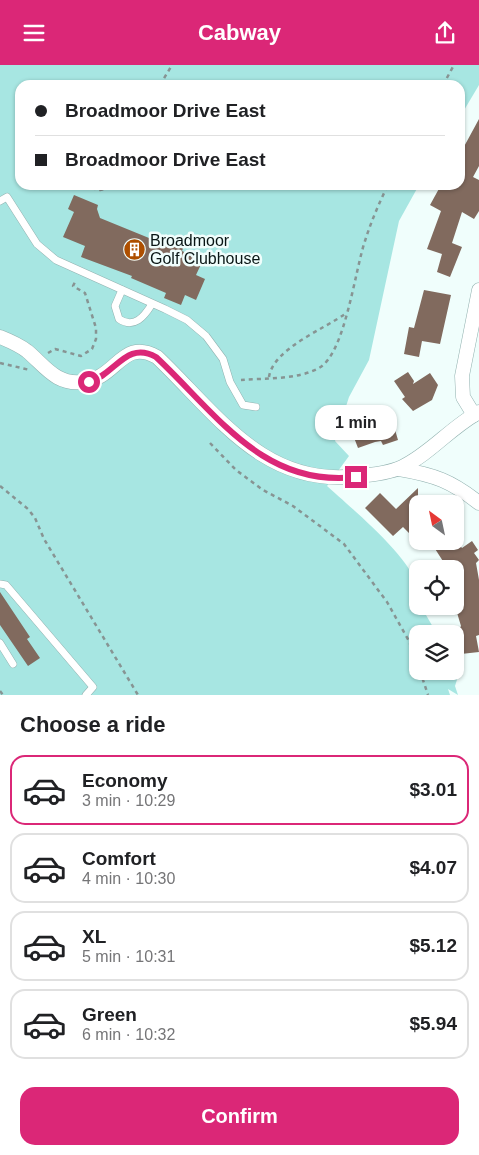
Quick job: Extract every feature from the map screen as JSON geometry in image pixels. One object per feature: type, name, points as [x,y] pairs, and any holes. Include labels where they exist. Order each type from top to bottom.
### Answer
[{"type":"street","points":[[399,469],[476,413],[463,397],[462,376],[479,290]]},
{"type":"street","points":[[0,337],[27,351],[52,374],[70,382],[89,382],[102,377],[129,353],[141,351],[153,355],[247,446],[261,456],[297,473],[318,477],[341,478],[399,469],[432,474],[458,487],[479,503]]},
{"type":"lane","points":[[0,201],[7,197],[38,244],[56,260],[187,320],[206,335],[224,359],[230,381],[243,405],[256,407]]},
{"type":"lane","points":[[122,290],[115,306],[119,319],[125,323],[133,324],[140,320],[152,304]]},
{"type":"lane","points":[[0,584],[6,585],[93,687],[86,695]]},
{"type":"lane","points":[[0,643],[13,664]]},
{"type":"path","points":[[163,80],[172,65]]},
{"type":"path","points":[[446,80],[454,65]]},
{"type":"path","points":[[230,381],[302,375],[320,368],[331,359],[346,313],[364,243],[386,190]]},
{"type":"path","points":[[45,357],[55,349],[81,356],[92,349],[96,339],[96,328],[85,293],[74,286],[80,271]]},
{"type":"path","points":[[269,377],[270,369],[300,340],[346,313]]},
{"type":"path","points":[[0,363],[26,371],[32,370]]},
{"type":"path","points":[[210,443],[236,470],[293,506],[344,544],[387,602],[409,643]]},
{"type":"path","points":[[0,486],[19,501],[35,518],[44,539],[138,695]]},
{"type":"path","points":[[423,680],[428,695]]},
{"type":"path","points":[[0,691],[2,695]]},
{"type":"shaded area","points":[[0,65],[479,65],[479,85],[465,109],[465,80],[15,80],[15,190],[416,190],[399,221],[369,360],[349,397],[335,441],[349,456],[327,486],[379,533],[409,569],[409,615],[426,615],[432,625],[409,625],[409,680],[457,680],[455,686],[458,695],[448,689],[450,695],[0,695]]},
{"type":"building","points":[[479,119],[479,166],[473,177],[479,180],[479,211],[474,219],[462,212],[452,243],[462,247],[450,277],[437,272],[442,254],[427,249],[441,211],[430,205],[438,190],[465,190],[465,145]]},
{"type":"building","name":"Broadmoor Golf Clubhouse","points":[[74,195],[98,205],[97,209],[100,218],[149,238],[151,233],[184,246],[182,251],[203,260],[196,275],[205,279],[196,300],[185,295],[181,305],[164,298],[166,293],[131,278],[132,276],[81,257],[85,246],[63,237],[74,212],[68,209]]},
{"type":"building","points":[[424,290],[451,295],[440,344],[422,341],[419,357],[404,354],[409,327],[414,328]]},
{"type":"building","points":[[408,372],[414,381],[413,384],[430,373],[438,385],[432,400],[413,411],[402,399],[405,397],[394,381]]},
{"type":"building","points":[[381,415],[386,418],[391,416],[398,440],[383,445],[381,441],[375,442],[358,448],[353,435],[369,430],[367,424],[374,422],[376,417]]},
{"type":"building","points":[[418,488],[418,495],[411,495]]},
{"type":"building","points":[[380,493],[396,509],[409,497],[409,533],[403,527],[393,536],[365,508]]},
{"type":"building","points":[[472,541],[478,550],[474,553],[479,560],[476,563],[479,580],[479,635],[476,636],[479,652],[464,654],[464,625],[461,625],[458,615],[464,615],[464,560],[442,560],[436,550],[464,550],[464,547]]},
{"type":"building","points":[[0,592],[30,637],[27,639],[40,658],[28,666],[0,625]]},
{"type":"place","name":"Broadmoor Golf Clubhouse","points":[[134,249]]},
{"type":"route","points":[[89,382],[102,377],[129,353],[148,352],[168,367],[236,437],[261,456],[297,473],[318,477],[356,477]]}]
